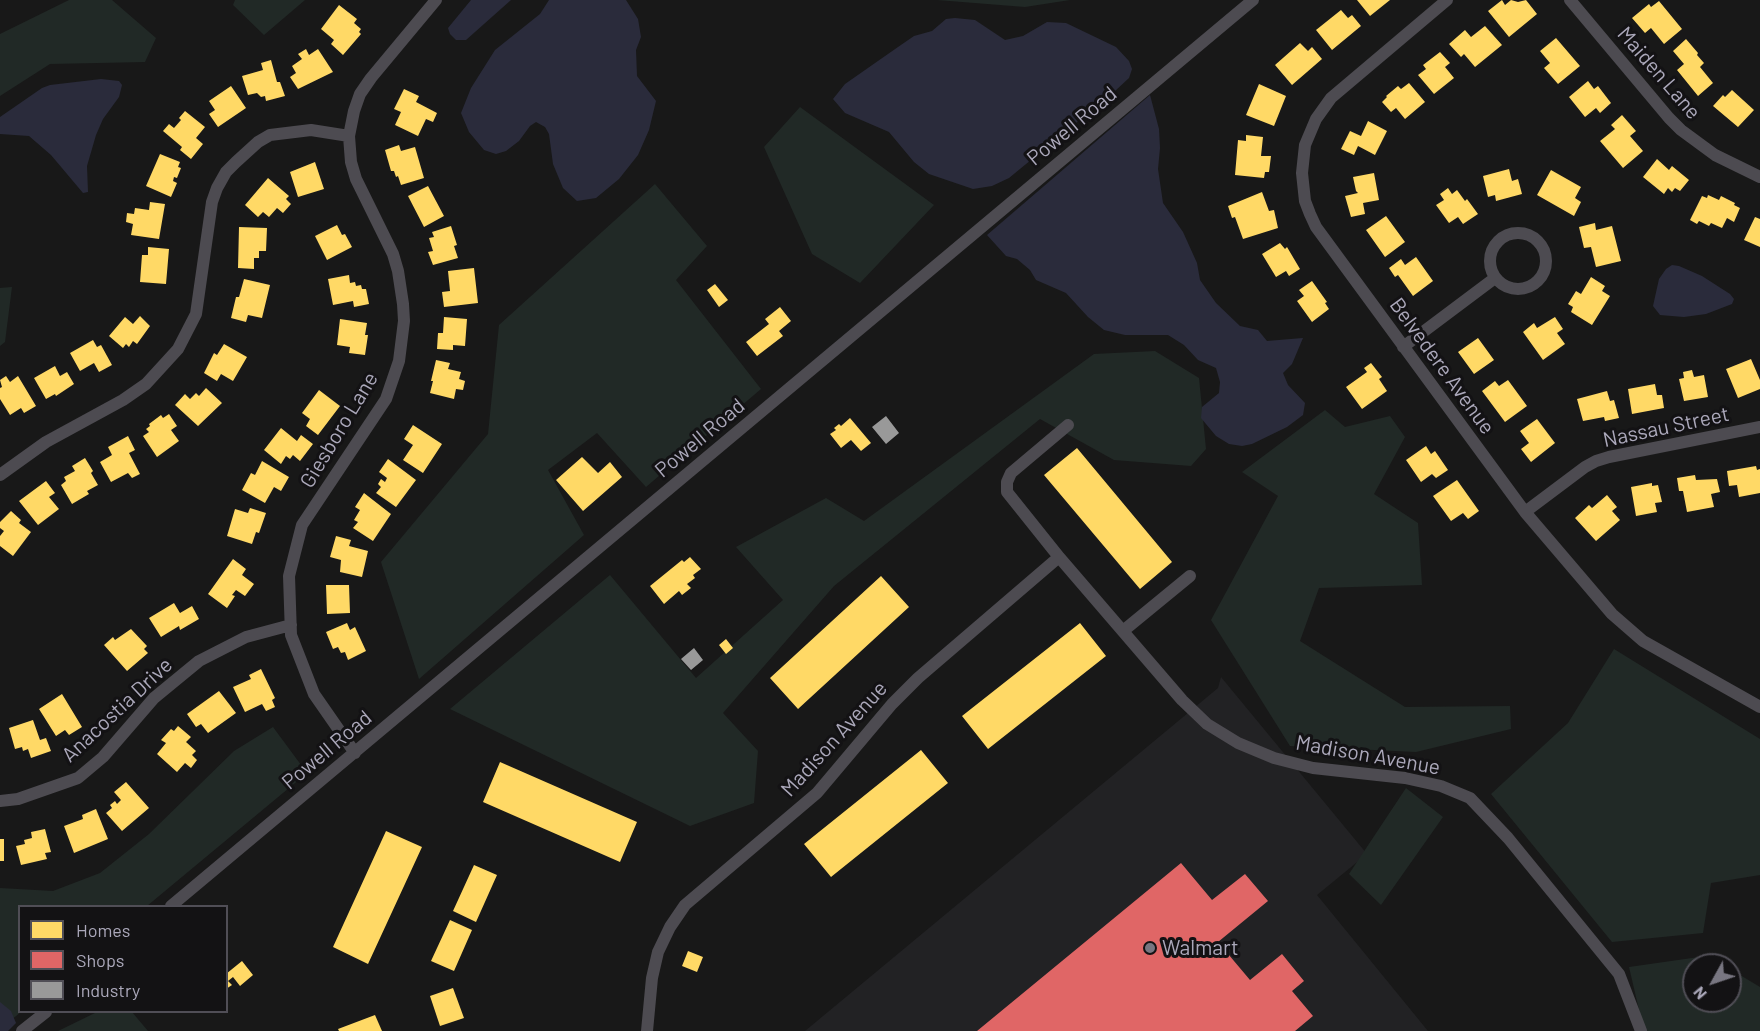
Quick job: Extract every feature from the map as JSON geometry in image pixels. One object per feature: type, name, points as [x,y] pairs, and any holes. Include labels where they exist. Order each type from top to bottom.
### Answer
[{"type":"street","name":"Giesboro Lane","points":[[355,753],[314,694],[291,635],[289,576],[302,525],[386,399],[399,361],[403,304],[398,271],[393,254],[356,179],[350,153],[350,136],[354,111],[366,86],[435,0]]},
{"type":"street","name":"Powell Road","points":[[172,905],[1253,0]]},
{"type":"street","name":"Belvedere Avenue","points":[[1447,0],[1331,98],[1319,114],[1310,131],[1302,159],[1302,187],[1305,201],[1317,227],[1525,512],[1612,614],[1631,632],[1655,648],[1760,707]]},
{"type":"street","name":"Maiden Lane","points":[[1570,0],[1681,130],[1715,155],[1760,177]]},
{"type":"street","points":[[0,475],[46,442],[123,400],[146,384],[178,350],[196,314],[212,202],[221,180],[236,162],[258,142],[270,135],[311,130],[350,136]]},
{"type":"street","points":[[1523,233],[1542,245],[1547,266],[1545,273],[1535,285],[1514,289],[1495,278],[1490,257],[1502,238],[1523,233]]},
{"type":"street","points":[[1403,347],[1495,278]]},
{"type":"street","name":"Madison Avenue","points":[[1068,425],[1011,473],[1006,487],[1009,497],[1182,700],[1207,724],[1238,743],[1274,758],[1313,768],[1405,778],[1441,786],[1470,798],[1508,838],[1619,974],[1641,1031]]},
{"type":"street","name":"Nassau Street","points":[[1525,512],[1584,467],[1596,461],[1760,427]]},
{"type":"street","name":"Madison Avenue","points":[[647,1031],[652,978],[658,952],[670,927],[685,905],[817,793],[892,704],[918,678],[1059,557]]},
{"type":"street","points":[[1123,630],[1190,576]]},
{"type":"street","name":"Anacostia Drive","points":[[0,801],[18,799],[78,778],[103,757],[154,698],[199,661],[246,637],[291,625]]},
{"type":"street","points":[[22,1031],[44,1013]]},
{"type":"shaded area","points":[[69,0],[112,0],[156,38],[145,62],[50,64],[0,96],[0,34]]},
{"type":"shaded area","points":[[235,0],[305,0],[264,35],[233,5]]},
{"type":"shaded area","points":[[937,0],[1070,0],[1025,7]]},
{"type":"shaded area","points":[[800,107],[934,205],[860,283],[812,254],[764,147]]},
{"type":"shaded area","points":[[655,184],[707,246],[676,280],[761,389],[646,487],[597,433],[548,470],[584,535],[419,679],[381,562],[488,434],[499,325]]},
{"type":"shaded area","points":[[12,287],[5,342],[0,346],[0,288]]},
{"type":"shaded area","points":[[1155,351],[1199,378],[1206,449],[1191,466],[1114,460],[1040,419],[834,586],[723,713],[758,751],[754,803],[690,826],[450,709],[610,575],[696,678],[783,600],[736,547],[826,498],[864,521],[1094,354]]},
{"type":"shaded area","points":[[1325,410],[1345,427],[1390,416],[1405,437],[1374,494],[1418,523],[1422,585],[1319,588],[1300,641],[1405,707],[1510,706],[1511,729],[1416,752],[1290,746],[1211,620],[1278,496],[1242,472]]},
{"type":"shaded area","points":[[1614,649],[1760,739],[1760,875],[1711,883],[1703,933],[1612,942],[1491,794],[1568,723]]},
{"type":"shaded area","points":[[1221,677],[1367,854],[1317,895],[1428,1031],[805,1031],[1218,688]]},
{"type":"shaded area","points":[[273,727],[307,773],[148,905],[18,905],[20,1013],[0,1029],[0,888],[53,891],[100,873],[149,834],[234,751]]},
{"type":"shaded area","points":[[1406,788],[1443,817],[1381,905],[1349,874]]},
{"type":"shaded area","points":[[1682,959],[1682,1013],[1742,1013],[1742,976],[1760,987],[1760,1031],[1644,1031],[1629,967]]},
{"type":"shaded area","points":[[95,1013],[133,1013],[148,1031],[58,1031]]},
{"type":"water","points":[[471,0],[511,0],[466,40],[456,40],[448,28]]},
{"type":"water","points":[[549,0],[626,0],[638,19],[641,37],[636,50],[637,76],[656,101],[649,130],[638,155],[619,179],[596,198],[577,201],[563,188],[553,164],[549,134],[545,127],[536,122],[530,126],[519,141],[506,151],[496,154],[484,150],[469,132],[461,113],[471,88],[495,50],[540,14]]},
{"type":"water","points":[[946,19],[975,20],[1005,40],[1023,36],[1047,22],[1066,23],[1116,47],[1129,61],[1132,69],[1129,78],[1115,91],[1009,178],[992,186],[973,189],[929,174],[914,162],[889,132],[845,113],[833,99],[845,84],[914,36],[932,31]]},
{"type":"water","points":[[101,79],[119,81],[122,85],[119,97],[103,119],[96,135],[87,166],[88,192],[83,193],[51,155],[29,136],[0,134],[0,117],[42,88]]},
{"type":"water","points":[[1150,95],[1159,129],[1158,169],[1163,203],[1183,232],[1197,263],[1200,280],[1216,303],[1240,326],[1258,330],[1267,341],[1303,338],[1292,364],[1283,373],[1288,385],[1305,403],[1303,415],[1287,427],[1252,444],[1242,446],[1229,444],[1216,436],[1201,418],[1202,407],[1219,393],[1220,382],[1216,368],[1198,360],[1184,345],[1168,335],[1125,335],[1104,330],[1088,317],[1066,293],[1036,280],[1030,270],[1017,259],[1006,256],[987,235]]},
{"type":"water","points":[[1672,265],[1702,276],[1730,294],[1734,299],[1732,304],[1706,314],[1684,317],[1660,315],[1653,306],[1659,279]]},
{"type":"water","points":[[0,1002],[11,1011],[16,1023],[8,1031],[0,1031]]},
{"type":"building: Homes","points":[[1357,0],[1390,0],[1370,16]]},
{"type":"building: Homes","points":[[1502,0],[1505,5],[1511,0],[1518,2],[1526,0],[1537,14],[1509,37],[1488,11]]},
{"type":"building: Homes","points":[[1659,1],[1682,29],[1664,44],[1651,28],[1645,33],[1632,18],[1649,4],[1651,7]]},
{"type":"building: Homes","points":[[339,5],[357,19],[354,23],[361,29],[359,32],[361,34],[343,55],[331,44],[334,40],[321,29]]},
{"type":"building: Homes","points":[[1341,10],[1348,18],[1352,15],[1361,26],[1332,50],[1316,30]]},
{"type":"building: Homes","points":[[1485,26],[1502,45],[1475,67],[1464,54],[1461,57],[1449,44],[1465,30],[1471,37]]},
{"type":"building: Homes","points":[[1556,38],[1580,66],[1558,84],[1544,68],[1550,63],[1540,51]]},
{"type":"building: Homes","points":[[1686,39],[1698,53],[1697,55],[1704,63],[1700,67],[1713,83],[1698,96],[1677,70],[1684,64],[1673,51]]},
{"type":"building: Homes","points":[[1300,43],[1308,51],[1312,47],[1322,59],[1292,85],[1275,65]]},
{"type":"building: Homes","points":[[306,49],[309,55],[318,49],[333,72],[298,89],[290,77],[296,73],[292,66],[302,59],[298,54]]},
{"type":"building: Homes","points":[[1440,52],[1450,63],[1445,67],[1454,78],[1434,94],[1418,75],[1426,69],[1423,65]]},
{"type":"building: Homes","points":[[271,60],[277,82],[280,82],[285,96],[266,101],[265,96],[261,97],[257,93],[248,95],[242,76],[263,70],[261,63]]},
{"type":"building: Homes","points":[[1588,81],[1594,89],[1598,86],[1611,103],[1600,113],[1596,108],[1585,117],[1569,97]]},
{"type":"building: Homes","points":[[1409,83],[1425,102],[1405,119],[1396,108],[1391,112],[1382,102],[1398,86],[1401,89]]},
{"type":"building: Homes","points":[[1259,84],[1286,96],[1274,126],[1246,115]]},
{"type":"building: Homes","points":[[231,86],[246,108],[218,127],[209,114],[215,110],[209,101]]},
{"type":"building: Homes","points":[[404,89],[419,96],[416,102],[437,113],[433,122],[426,119],[418,136],[395,125],[401,112],[394,109]]},
{"type":"building: Homes","points":[[1732,90],[1754,110],[1738,127],[1713,106],[1723,95],[1725,97]]},
{"type":"building: Homes","points":[[185,111],[205,127],[196,138],[203,144],[191,159],[180,150],[182,147],[163,131],[169,124],[174,128]]},
{"type":"building: Homes","points":[[1622,115],[1636,131],[1630,136],[1643,151],[1623,168],[1600,141],[1615,129],[1611,125]]},
{"type":"building: Homes","points":[[1368,121],[1387,131],[1375,155],[1358,146],[1354,155],[1341,149],[1350,131],[1361,136]]},
{"type":"building: Homes","points":[[1246,135],[1263,137],[1261,156],[1271,156],[1269,172],[1265,172],[1264,178],[1235,175],[1238,140],[1246,141]]},
{"type":"building: Homes","points":[[399,145],[401,151],[415,147],[424,178],[401,185],[398,176],[396,177],[394,171],[391,171],[385,150]]},
{"type":"building: Homes","points":[[160,154],[180,162],[178,167],[181,168],[177,178],[174,177],[173,181],[177,183],[171,197],[146,186]]},
{"type":"building: Homes","points":[[1657,159],[1669,170],[1672,166],[1689,180],[1680,191],[1675,188],[1672,192],[1668,188],[1664,194],[1643,177]]},
{"type":"building: Homes","points":[[315,162],[324,189],[298,197],[290,172]]},
{"type":"building: Homes","points":[[1509,169],[1512,181],[1518,179],[1522,194],[1496,201],[1495,195],[1488,197],[1483,176]]},
{"type":"building: Homes","points":[[1551,170],[1581,187],[1575,198],[1581,202],[1574,216],[1537,195]]},
{"type":"building: Homes","points":[[1374,173],[1379,200],[1363,203],[1365,214],[1351,217],[1345,196],[1358,193],[1353,177]]},
{"type":"building: Homes","points":[[268,178],[289,196],[286,199],[291,204],[283,213],[277,208],[269,217],[263,212],[258,217],[245,205]]},
{"type":"building: Homes","points":[[428,186],[444,216],[424,227],[408,196]]},
{"type":"building: Homes","points":[[1448,188],[1452,194],[1457,190],[1478,214],[1463,224],[1458,217],[1449,223],[1436,205],[1444,200],[1440,194]]},
{"type":"building: Homes","points":[[1262,192],[1269,211],[1274,210],[1278,228],[1243,239],[1235,217],[1232,218],[1228,206]]},
{"type":"building: Homes","points":[[1708,195],[1719,200],[1721,196],[1740,208],[1734,222],[1727,218],[1722,228],[1711,223],[1709,226],[1699,221],[1697,224],[1690,220],[1702,196],[1707,198]]},
{"type":"building: Homes","points":[[150,202],[165,204],[159,239],[131,235],[133,224],[126,222],[127,213],[134,214],[135,208],[149,210]]},
{"type":"building: Homes","points":[[1386,216],[1405,242],[1385,257],[1366,230]]},
{"type":"building: Homes","points":[[1755,217],[1760,219],[1760,247],[1744,240]]},
{"type":"building: Homes","points":[[1595,223],[1596,230],[1612,226],[1621,261],[1596,267],[1591,247],[1584,248],[1579,227]]},
{"type":"building: Homes","points":[[337,225],[352,247],[327,260],[315,236]]},
{"type":"building: Homes","points":[[451,226],[457,245],[454,246],[458,258],[433,265],[428,252],[433,251],[429,238],[434,237],[432,232]]},
{"type":"building: Homes","points":[[239,227],[267,228],[266,251],[259,251],[259,258],[254,258],[254,269],[238,268]]},
{"type":"building: Homes","points":[[1280,243],[1285,249],[1287,247],[1300,269],[1289,276],[1286,271],[1276,277],[1262,254]]},
{"type":"building: Homes","points":[[148,247],[169,249],[166,284],[140,282],[142,255],[148,255]]},
{"type":"building: Homes","points":[[1416,257],[1433,281],[1413,296],[1398,275],[1395,277],[1389,268],[1401,259],[1405,265]]},
{"type":"building: Homes","points":[[474,268],[478,303],[444,307],[442,292],[450,291],[448,271]]},
{"type":"building: Homes","points":[[349,275],[350,283],[355,282],[356,286],[361,285],[362,289],[366,289],[369,304],[354,307],[353,301],[333,305],[328,279]]},
{"type":"building: Homes","points":[[1591,277],[1605,286],[1602,291],[1610,296],[1592,325],[1571,312],[1573,307],[1568,304],[1576,291],[1581,294]]},
{"type":"building: Homes","points":[[244,279],[270,285],[262,318],[248,315],[246,322],[231,318],[236,297],[239,297]]},
{"type":"building: Homes","points":[[1312,281],[1327,302],[1325,303],[1329,309],[1312,322],[1297,301],[1304,296],[1299,290]]},
{"type":"building: Homes","points":[[715,284],[728,300],[719,307],[707,290]]},
{"type":"building: Homes","points":[[780,307],[791,321],[779,331],[783,336],[757,356],[746,342],[769,324],[765,319]]},
{"type":"building: Homes","points":[[140,316],[150,326],[137,344],[133,341],[129,347],[126,344],[123,348],[109,336],[125,317],[133,324]]},
{"type":"building: Homes","points":[[444,317],[467,319],[465,346],[453,345],[453,350],[437,349],[438,333],[443,333]]},
{"type":"building: Homes","points":[[1555,317],[1563,329],[1557,333],[1565,344],[1543,360],[1523,332],[1534,323],[1537,328]]},
{"type":"building: Homes","points":[[340,319],[367,323],[365,355],[349,353],[350,347],[337,345]]},
{"type":"building: Homes","points":[[1478,338],[1494,360],[1474,374],[1458,352]]},
{"type":"building: Homes","points":[[93,340],[97,347],[101,345],[112,365],[99,372],[94,363],[80,371],[70,353]]},
{"type":"building: Homes","points":[[224,344],[247,357],[233,381],[221,374],[217,381],[204,373],[214,353],[217,355]]},
{"type":"building: Homes","points":[[1751,359],[1760,380],[1760,389],[1738,398],[1726,369]]},
{"type":"building: Homes","points":[[436,360],[450,363],[448,369],[461,372],[459,379],[465,381],[463,390],[456,389],[454,399],[430,393]]},
{"type":"building: Homes","points":[[1371,363],[1382,377],[1379,379],[1387,391],[1362,409],[1346,387],[1367,372],[1364,368]]},
{"type":"building: Homes","points":[[55,366],[60,376],[67,372],[74,384],[56,396],[55,394],[46,399],[34,378]]},
{"type":"building: Homes","points":[[1692,370],[1694,377],[1704,375],[1708,397],[1684,401],[1679,379],[1684,378],[1683,372]]},
{"type":"building: Homes","points":[[6,376],[10,382],[18,376],[36,406],[24,413],[21,408],[10,415],[0,399],[0,388],[2,387],[0,380]]},
{"type":"building: Homes","points":[[1508,380],[1527,406],[1505,422],[1482,391],[1495,381],[1499,386]]},
{"type":"building: Homes","points":[[1655,384],[1657,395],[1662,395],[1664,408],[1632,414],[1628,389]]},
{"type":"building: Homes","points":[[206,388],[222,403],[198,426],[175,405],[185,394],[190,399],[196,393],[199,396]]},
{"type":"building: Homes","points":[[319,390],[340,406],[318,435],[306,426],[310,419],[302,413]]},
{"type":"building: Homes","points":[[1607,391],[1610,401],[1614,400],[1619,418],[1605,421],[1604,417],[1583,421],[1577,399]]},
{"type":"building: Homes","points":[[169,414],[177,426],[171,430],[179,441],[157,457],[143,436],[149,432],[146,429],[150,426],[149,424],[161,415],[163,418]]},
{"type":"building: Homes","points":[[850,418],[871,443],[861,451],[851,440],[841,448],[830,434],[839,424],[841,426]]},
{"type":"building: Homes","points":[[1537,419],[1555,443],[1531,462],[1521,449],[1529,443],[1520,431]]},
{"type":"building: Homes","points":[[413,425],[442,444],[423,473],[403,460],[413,445],[404,439]]},
{"type":"building: Homes","points":[[281,428],[297,441],[301,435],[313,444],[300,461],[293,455],[290,459],[286,456],[281,464],[264,450]]},
{"type":"building: Homes","points":[[128,436],[135,450],[129,453],[140,474],[132,478],[128,473],[111,482],[100,462],[112,455],[108,447]]},
{"type":"building: Homes","points":[[1426,446],[1431,454],[1435,451],[1448,470],[1436,478],[1432,474],[1421,482],[1406,460]]},
{"type":"building: Homes","points":[[1077,448],[1172,562],[1140,589],[1044,475]]},
{"type":"building: Homes","points":[[582,457],[598,473],[610,462],[622,477],[583,511],[556,480]]},
{"type":"building: Homes","points":[[85,458],[98,485],[87,491],[89,494],[72,504],[61,485],[66,481],[64,477],[75,471],[72,466]]},
{"type":"building: Homes","points":[[388,459],[416,480],[396,507],[376,493],[381,487],[378,484],[381,479],[385,482],[387,478],[379,472]]},
{"type":"building: Homes","points":[[262,461],[289,477],[281,491],[274,487],[265,503],[242,490],[251,473],[255,475]]},
{"type":"building: Homes","points":[[1756,466],[1757,470],[1760,469],[1760,493],[1739,497],[1737,485],[1729,486],[1727,471]]},
{"type":"building: Homes","points":[[1695,475],[1696,480],[1717,479],[1720,492],[1711,494],[1714,507],[1687,512],[1683,491],[1679,491],[1677,478]]},
{"type":"building: Homes","points":[[1457,480],[1479,511],[1468,519],[1463,513],[1451,521],[1433,496]]},
{"type":"building: Homes","points":[[46,481],[55,493],[49,497],[59,509],[38,525],[19,501]]},
{"type":"building: Homes","points":[[1652,483],[1652,486],[1658,485],[1662,502],[1655,503],[1657,512],[1636,516],[1631,487]]},
{"type":"building: Homes","points":[[364,493],[391,514],[373,541],[353,528],[358,522],[354,520],[360,510],[355,507]]},
{"type":"building: Homes","points":[[1607,495],[1617,507],[1612,511],[1620,520],[1596,541],[1575,518],[1589,505],[1592,508]]},
{"type":"building: Homes","points":[[250,508],[266,513],[259,533],[256,532],[252,544],[227,536],[235,509],[248,513]]},
{"type":"building: Homes","points":[[11,511],[21,520],[19,523],[31,532],[13,556],[0,546],[0,536],[4,531],[0,528],[0,522]]},
{"type":"building: Homes","points":[[336,536],[351,540],[349,546],[368,551],[362,577],[340,572],[341,560],[330,557]]},
{"type":"building: Homes","points":[[690,557],[701,569],[687,584],[691,588],[682,595],[679,591],[664,604],[650,586],[682,560],[684,562]]},
{"type":"building: Homes","points":[[233,559],[246,569],[242,575],[254,584],[245,596],[236,590],[227,608],[208,594]]},
{"type":"building: Homes","points":[[881,576],[909,607],[798,709],[770,678]]},
{"type":"building: Homes","points":[[326,585],[349,585],[350,613],[327,614]]},
{"type":"building: Homes","points":[[174,603],[180,613],[192,606],[199,619],[180,630],[179,626],[161,637],[149,618]]},
{"type":"building: Homes","points":[[347,623],[350,630],[355,627],[366,651],[348,660],[345,652],[341,653],[338,647],[333,649],[326,632]]},
{"type":"building: Homes","points":[[1080,623],[1106,656],[988,749],[962,716]]},
{"type":"building: Homes","points":[[131,629],[147,646],[144,649],[148,653],[127,671],[104,645],[113,637],[115,640]]},
{"type":"building: Homes","points":[[726,639],[733,648],[726,654],[719,645]]},
{"type":"building: Homes","points":[[261,669],[275,698],[272,700],[275,707],[266,711],[262,704],[245,712],[233,687],[251,679],[249,675]]},
{"type":"building: Homes","points":[[219,691],[236,713],[208,733],[201,724],[196,727],[187,714]]},
{"type":"building: Homes","points":[[62,694],[82,727],[69,735],[65,730],[56,736],[39,709]]},
{"type":"building: Homes","points":[[33,720],[40,740],[46,738],[51,751],[31,758],[28,749],[23,751],[22,747],[15,749],[9,728]]},
{"type":"building: Homes","points":[[178,726],[191,737],[186,742],[196,751],[192,755],[197,760],[191,768],[185,763],[177,772],[157,754],[166,743],[161,740],[171,729],[174,731]]},
{"type":"building: Homes","points":[[921,750],[948,783],[831,877],[804,844]]},
{"type":"building: Homes","points":[[500,762],[637,822],[620,862],[483,802]]},
{"type":"building: Homes","points":[[126,782],[149,808],[122,831],[106,813],[112,808],[110,805],[115,801],[117,804],[121,800],[114,792]]},
{"type":"building: Homes","points":[[96,809],[108,839],[74,853],[64,826],[83,819],[82,815]]},
{"type":"building: Homes","points":[[45,829],[51,852],[45,853],[47,859],[21,865],[16,846],[25,844],[24,840],[32,838],[31,832]]},
{"type":"building: Homes","points":[[386,831],[422,847],[368,964],[333,947]]},
{"type":"building: Homes","points":[[0,839],[4,839],[4,861],[0,861]]},
{"type":"building: Homes","points":[[474,865],[497,875],[476,922],[453,911]]},
{"type":"building: Homes","points":[[450,920],[472,930],[454,971],[431,961]]},
{"type":"building: Homes","points":[[688,951],[703,957],[697,972],[682,966]]},
{"type":"building: Homes","points":[[242,961],[253,975],[240,986],[233,977],[228,981],[228,972]]},
{"type":"building: Homes","points":[[453,988],[464,1018],[440,1026],[430,996]]},
{"type":"building: Homes","points":[[375,1015],[382,1031],[339,1031],[338,1029]]},
{"type":"building: Shops","name":"Walmart","points":[[1181,863],[1212,900],[1245,874],[1268,901],[1218,942],[1250,980],[1282,954],[1304,981],[1292,991],[1313,1016],[1295,1031],[977,1031]]},
{"type":"building: Industry","points":[[886,416],[899,433],[886,444],[872,427]]},
{"type":"building: Industry","points":[[694,648],[703,660],[691,670],[681,659]]},
{"type":"place","name":"Walmart","points":[[1150,948]]}]
